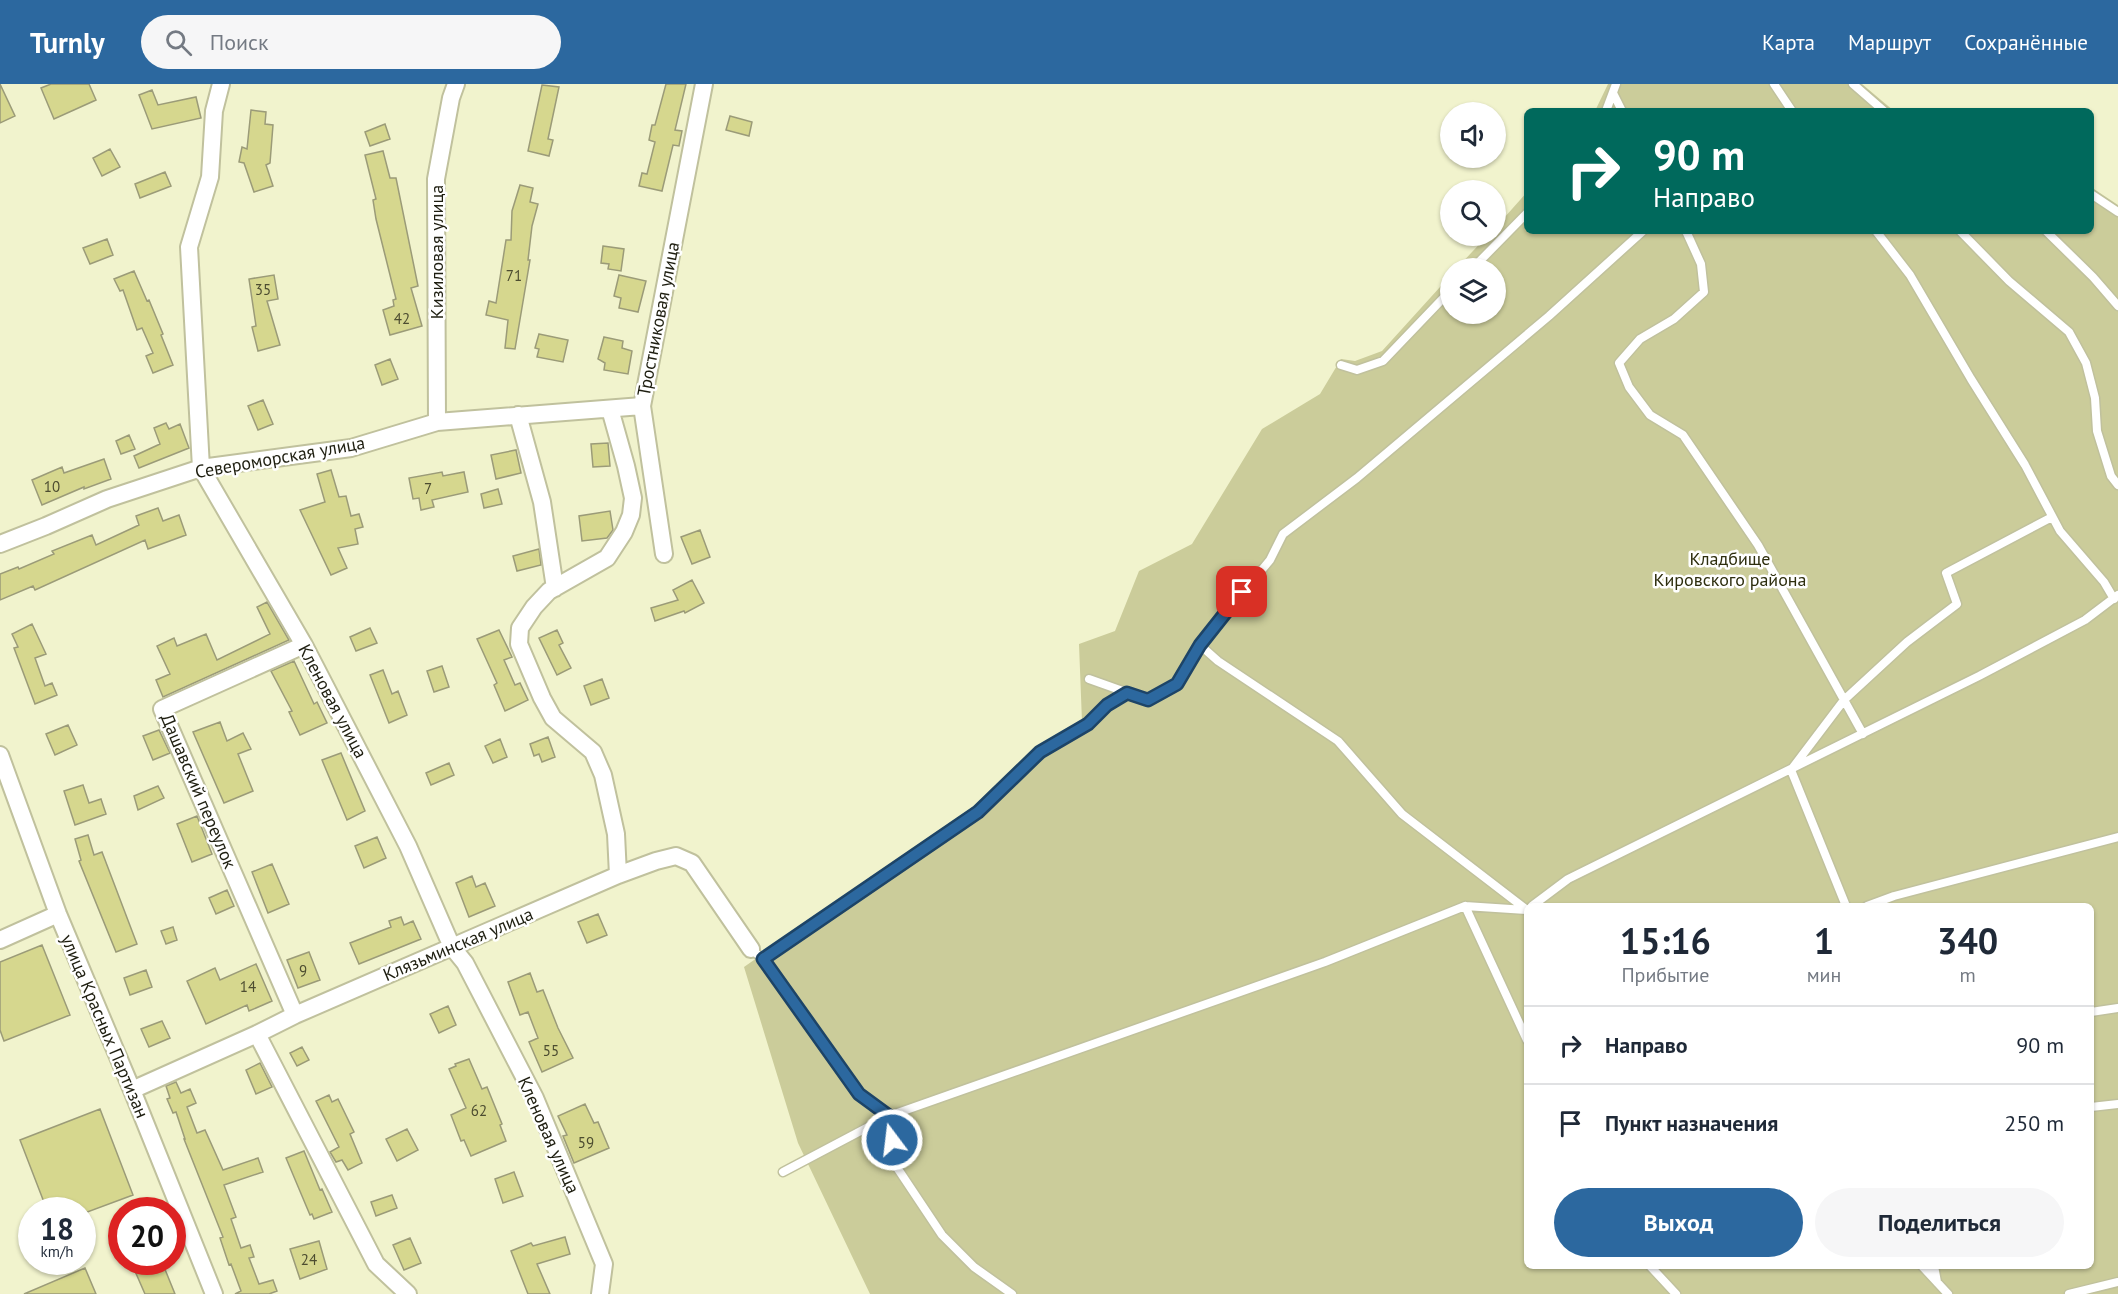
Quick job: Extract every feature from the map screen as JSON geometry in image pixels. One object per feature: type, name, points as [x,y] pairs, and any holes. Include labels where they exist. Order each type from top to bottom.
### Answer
[{"type":"street","name":"Кленовая улица","points":[[221,84],[214,111],[210,177],[189,247],[201,468],[304,645],[408,846],[452,947],[465,963],[535,1098],[603,1264],[600,1294]]},
{"type":"street","name":"Кизиловая улица","points":[[437,422],[436,179],[451,98],[456,84]]},
{"type":"street","name":"Тростниковая улица","points":[[664,554],[642,406],[704,84]]},
{"type":"street","name":"Североморская улица","points":[[0,544],[107,499],[201,468],[351,448],[437,422],[642,406]]},
{"type":"street","points":[[610,409],[633,498],[631,515],[624,532],[607,558],[555,588],[534,607],[520,628],[519,644],[553,718],[593,752],[603,775],[616,834],[618,875]]},
{"type":"street","points":[[518,415],[542,502],[555,588]]},
{"type":"street","name":"Дашавский переулок","points":[[295,1015],[162,709],[304,645]]},
{"type":"street","name":"улица Красных Партизан","points":[[0,755],[58,914],[214,1294]]},
{"type":"street","name":"Клязьминская улица","points":[[132,1090],[295,1015],[618,875],[676,856],[692,862],[757,954]]},
{"type":"street","points":[[0,939],[58,914]]},
{"type":"street","points":[[257,1034],[376,1264],[408,1294]]},
{"type":"lane","points":[[1774,84],[1790,108]]},
{"type":"lane","points":[[1853,84],[1881,108]]},
{"type":"lane","points":[[1607,108],[1614,88]]},
{"type":"lane","points":[[1614,88],[1621,108]]},
{"type":"lane","points":[[2094,196],[2118,212]]},
{"type":"lane","points":[[1483,258],[1524,216]]},
{"type":"lane","points":[[1089,679],[1148,700],[1177,684],[1200,645],[1270,560],[1283,534],[1366,470],[1540,323],[1640,234]]},
{"type":"lane","points":[[1687,234],[1701,264],[1704,292],[1674,319],[1640,339],[1619,363],[1629,387],[1650,415],[1683,435],[1758,545],[1863,734]]},
{"type":"lane","points":[[1536,903],[1568,879],[1863,734],[2085,620],[2116,597],[2060,531],[2025,465],[1971,379],[1910,274],[1878,234]]},
{"type":"lane","points":[[1963,234],[2009,281],[2069,332],[2086,363],[2095,398],[2097,431],[2111,476],[2118,485]]},
{"type":"lane","points":[[2049,234],[2093,277],[2118,306]]},
{"type":"lane","points":[[1341,365],[1357,370],[1383,361],[1440,301]]},
{"type":"lane","points":[[1791,770],[1844,700],[1907,642],[1957,604],[1946,573],[2052,517]]},
{"type":"lane","points":[[1200,645],[1218,661],[1338,741],[1402,814],[1524,908]]},
{"type":"lane","points":[[1011,1294],[974,1267],[942,1235],[894,1163],[889,1116],[859,1094],[757,954],[978,812],[1040,752],[1088,724],[1107,705],[1127,693]]},
{"type":"lane","points":[[1791,770],[1845,903]]},
{"type":"lane","points":[[1875,903],[2118,837]]},
{"type":"lane","points":[[1465,906],[1524,1034]]},
{"type":"lane","points":[[783,1172],[889,1116],[1325,962],[1465,906],[1524,910]]},
{"type":"lane","points":[[2094,1012],[2118,1008]]},
{"type":"lane","points":[[2094,1107],[2118,1104]]},
{"type":"lane","points":[[1653,1269],[1676,1294]]},
{"type":"lane","points":[[1925,1269],[1948,1294]]},
{"type":"lane","points":[[1935,1269],[1937,1282]]},
{"type":"lane","points":[[2069,1294],[2118,1282]]},
{"type":"green space","points":[[1608,84],[1862,84],[1890,108],[1596,108]]},
{"type":"green space","name":"Кладбище Кировского района","points":[[2094,189],[2118,205],[2118,1294],[870,1294],[798,1143],[744,967],[977,804],[1038,746],[1082,722],[1079,644],[1115,631],[1139,571],[1192,544],[1262,429],[1320,394],[1341,359],[1355,361],[1382,351],[1440,287],[1440,324],[1506,324],[1506,258],[1466,258],[1478,246],[1506,246],[1506,216],[1524,195],[1524,234],[2094,234]]},
{"type":"building","points":[[0,84],[15,116],[0,123]]},
{"type":"building","points":[[51,84],[89,84],[96,100],[54,119],[41,88]]},
{"type":"building","points":[[666,84],[686,84],[675,130],[682,131],[679,146],[673,145],[662,191],[639,186],[642,173],[647,174],[655,142],[649,140],[652,125],[655,125]]},
{"type":"building","points":[[542,85],[559,87],[548,139],[553,140],[549,156],[528,151]]},
{"type":"building","points":[[152,90],[158,105],[196,97],[201,118],[152,129],[139,95]]},
{"type":"building","points":[[251,110],[266,112],[265,124],[273,125],[270,163],[266,165],[273,186],[254,192],[244,163],[239,162],[242,147],[247,149]]},
{"type":"building","points":[[730,116],[752,122],[749,136],[726,130]]},
{"type":"building","points":[[385,124],[390,139],[370,146],[365,132]]},
{"type":"building","points":[[110,149],[120,167],[102,176],[93,158]]},
{"type":"building","points":[[383,151],[390,178],[396,178],[418,286],[411,288],[422,326],[390,335],[383,310],[394,306],[393,300],[396,299],[376,219],[373,200],[376,199],[365,155]]},
{"type":"building","points":[[165,172],[171,186],[140,198],[135,184]]},
{"type":"building","points":[[520,185],[533,188],[530,202],[538,204],[532,226],[528,260],[530,260],[515,349],[505,348],[508,320],[486,315],[489,301],[496,303],[506,240],[511,240],[512,211]]},
{"type":"building","points":[[107,239],[113,255],[90,264],[83,248]]},
{"type":"building","points":[[603,246],[624,249],[621,271],[608,269],[609,264],[601,263]]},
{"type":"building","points":[[134,271],[147,301],[149,300],[173,365],[153,373],[146,356],[153,353],[142,328],[137,330],[123,290],[120,291],[114,279]]},
{"type":"building","points":[[274,275],[278,299],[267,301],[280,345],[258,351],[252,327],[256,326],[249,279]]},
{"type":"building","points":[[619,275],[646,281],[638,312],[619,308],[621,298],[614,296]]},
{"type":"building","points":[[539,334],[568,340],[563,362],[537,357],[539,349],[535,348]]},
{"type":"building","points":[[604,337],[623,341],[622,348],[632,351],[628,374],[604,370],[605,363],[598,359]]},
{"type":"building","points":[[390,359],[398,379],[382,385],[375,365]]},
{"type":"building","points":[[263,400],[273,424],[258,430],[248,406]]},
{"type":"building","points":[[166,423],[169,429],[180,424],[189,448],[139,468],[134,456],[160,444],[154,428]]},
{"type":"building","points":[[129,435],[135,449],[121,454],[116,441]]},
{"type":"building","points":[[608,443],[610,466],[593,467],[591,444]]},
{"type":"building","points":[[516,450],[521,473],[496,479],[491,455]]},
{"type":"building","points":[[104,459],[111,479],[84,489],[84,487],[42,505],[32,480],[62,467],[64,473]]},
{"type":"building","points":[[331,470],[339,497],[346,496],[351,516],[359,514],[363,527],[355,529],[358,544],[338,548],[347,568],[331,575],[300,510],[325,502],[317,474]]},
{"type":"building","points":[[442,472],[443,476],[464,472],[468,492],[432,500],[434,507],[421,510],[419,498],[413,499],[409,478]]},
{"type":"building","points":[[498,489],[502,504],[484,508],[481,494]]},
{"type":"building","points":[[158,508],[163,521],[179,515],[186,535],[148,549],[145,540],[35,590],[33,586],[0,600],[0,574],[18,567],[19,569],[54,554],[52,551],[92,535],[96,545],[139,525],[136,516]]},
{"type":"building","points":[[610,511],[613,530],[607,538],[582,541],[579,516]]},
{"type":"building","points":[[700,530],[710,557],[692,564],[681,537]]},
{"type":"building","points":[[539,549],[541,565],[517,571],[513,556]]},
{"type":"building","points":[[692,580],[704,603],[685,613],[684,611],[655,621],[651,608],[678,600],[673,590]]},
{"type":"building","points":[[267,602],[289,640],[163,697],[156,680],[170,674],[157,646],[174,638],[177,646],[206,634],[217,660],[270,634],[257,607]]},
{"type":"building","points":[[32,624],[46,654],[35,658],[45,686],[52,683],[57,695],[35,704],[14,648],[18,647],[12,634]]},
{"type":"building","points":[[370,628],[377,643],[356,651],[350,637]]},
{"type":"building","points":[[499,630],[512,657],[504,660],[515,685],[520,683],[528,700],[505,711],[494,685],[497,683],[477,639]]},
{"type":"building","points":[[557,630],[563,643],[559,645],[571,668],[557,675],[539,638]]},
{"type":"building","points":[[294,661],[314,704],[317,702],[327,723],[300,735],[289,712],[292,711],[271,671]]},
{"type":"building","points":[[442,666],[449,687],[434,692],[427,671]]},
{"type":"building","points":[[383,670],[392,694],[398,691],[407,715],[389,723],[370,675]]},
{"type":"building","points":[[602,679],[609,698],[591,705],[584,686]]},
{"type":"building","points":[[220,722],[227,741],[243,733],[251,749],[238,754],[253,791],[224,803],[193,732]]},
{"type":"building","points":[[68,725],[77,745],[55,755],[46,734]]},
{"type":"building","points":[[159,730],[170,753],[153,760],[143,736]]},
{"type":"building","points":[[548,737],[555,757],[542,762],[539,754],[534,756],[530,744]]},
{"type":"building","points":[[500,739],[507,757],[493,763],[485,746]]},
{"type":"building","points":[[341,753],[365,811],[347,820],[322,760]]},
{"type":"building","points":[[449,763],[454,775],[431,785],[426,773]]},
{"type":"building","points":[[83,785],[89,803],[101,799],[106,814],[75,825],[64,791]]},
{"type":"building","points":[[158,786],[164,798],[138,810],[134,796]]},
{"type":"building","points":[[197,816],[212,854],[192,862],[177,824]]},
{"type":"building","points":[[88,835],[94,855],[102,852],[137,944],[116,952],[79,861],[81,860],[75,839]]},
{"type":"building","points":[[377,837],[386,858],[364,868],[355,846]]},
{"type":"building","points":[[272,864],[289,904],[268,913],[252,872]]},
{"type":"building","points":[[472,876],[476,887],[485,883],[495,906],[469,917],[456,883]]},
{"type":"building","points":[[227,890],[234,906],[216,914],[209,898]]},
{"type":"building","points":[[598,914],[607,935],[587,943],[578,922]]},
{"type":"building","points":[[401,917],[404,925],[413,921],[421,939],[359,964],[350,943],[391,927],[389,921]]},
{"type":"building","points":[[173,927],[177,940],[166,944],[161,931]]},
{"type":"building","points":[[42,945],[70,1015],[4,1041],[0,1030],[0,962]]},
{"type":"building","points":[[309,952],[320,980],[298,988],[287,960]]},
{"type":"building","points":[[256,964],[272,1001],[249,1011],[247,1005],[206,1024],[187,981],[215,968],[220,980]]},
{"type":"building","points":[[146,970],[152,987],[130,995],[124,978]]},
{"type":"building","points":[[530,973],[537,992],[543,990],[573,1058],[542,1072],[529,1042],[538,1038],[528,1012],[520,1015],[508,982]]},
{"type":"building","points":[[448,1006],[456,1025],[439,1033],[430,1014]]},
{"type":"building","points":[[162,1021],[170,1038],[149,1047],[141,1029]]},
{"type":"building","points":[[302,1047],[309,1060],[297,1066],[290,1053]]},
{"type":"building","points":[[469,1059],[482,1089],[487,1087],[502,1124],[500,1125],[506,1141],[471,1156],[464,1140],[461,1141],[451,1115],[466,1108],[449,1069]]},
{"type":"building","points":[[260,1063],[272,1087],[256,1094],[246,1070]]},
{"type":"building","points":[[176,1082],[181,1093],[190,1089],[196,1103],[187,1107],[197,1133],[205,1130],[223,1170],[258,1158],[263,1172],[224,1185],[236,1217],[231,1219],[241,1248],[250,1245],[254,1257],[249,1258],[259,1284],[273,1280],[277,1291],[269,1294],[235,1294],[241,1291],[220,1238],[223,1237],[184,1139],[176,1112],[173,1113],[167,1099],[170,1098],[166,1086]]},
{"type":"building","points":[[329,1095],[332,1102],[338,1099],[354,1132],[350,1134],[362,1163],[348,1170],[342,1160],[336,1162],[330,1152],[339,1147],[316,1101]]},
{"type":"building","points":[[585,1104],[594,1123],[598,1122],[609,1148],[574,1163],[563,1136],[567,1135],[558,1116]]},
{"type":"building","points":[[100,1109],[133,1195],[108,1197],[108,1204],[96,1209],[96,1197],[42,1197],[20,1140]]},
{"type":"building","points":[[407,1129],[418,1150],[397,1161],[386,1139]]},
{"type":"building","points":[[304,1151],[332,1212],[314,1219],[312,1214],[310,1215],[286,1158]]},
{"type":"building","points":[[514,1172],[523,1196],[503,1203],[495,1179]]},
{"type":"building","points":[[392,1195],[397,1208],[376,1216],[371,1202]]},
{"type":"building","points":[[565,1237],[570,1254],[537,1264],[550,1294],[528,1294],[511,1251],[531,1243],[533,1246]]},
{"type":"building","points":[[410,1238],[421,1263],[404,1270],[393,1245]]},
{"type":"building","points":[[319,1241],[327,1269],[300,1279],[290,1249]]},
{"type":"building","points":[[69,1275],[88,1275],[96,1294],[24,1294]]},
{"type":"building","points":[[137,1275],[167,1275],[175,1294],[145,1294]]},
{"type":"route","points":[[892,1140],[889,1116],[859,1094],[763,959],[978,812],[1040,752],[1088,724],[1107,705],[1127,693],[1148,700],[1177,684],[1200,645],[1242,592]]}]
